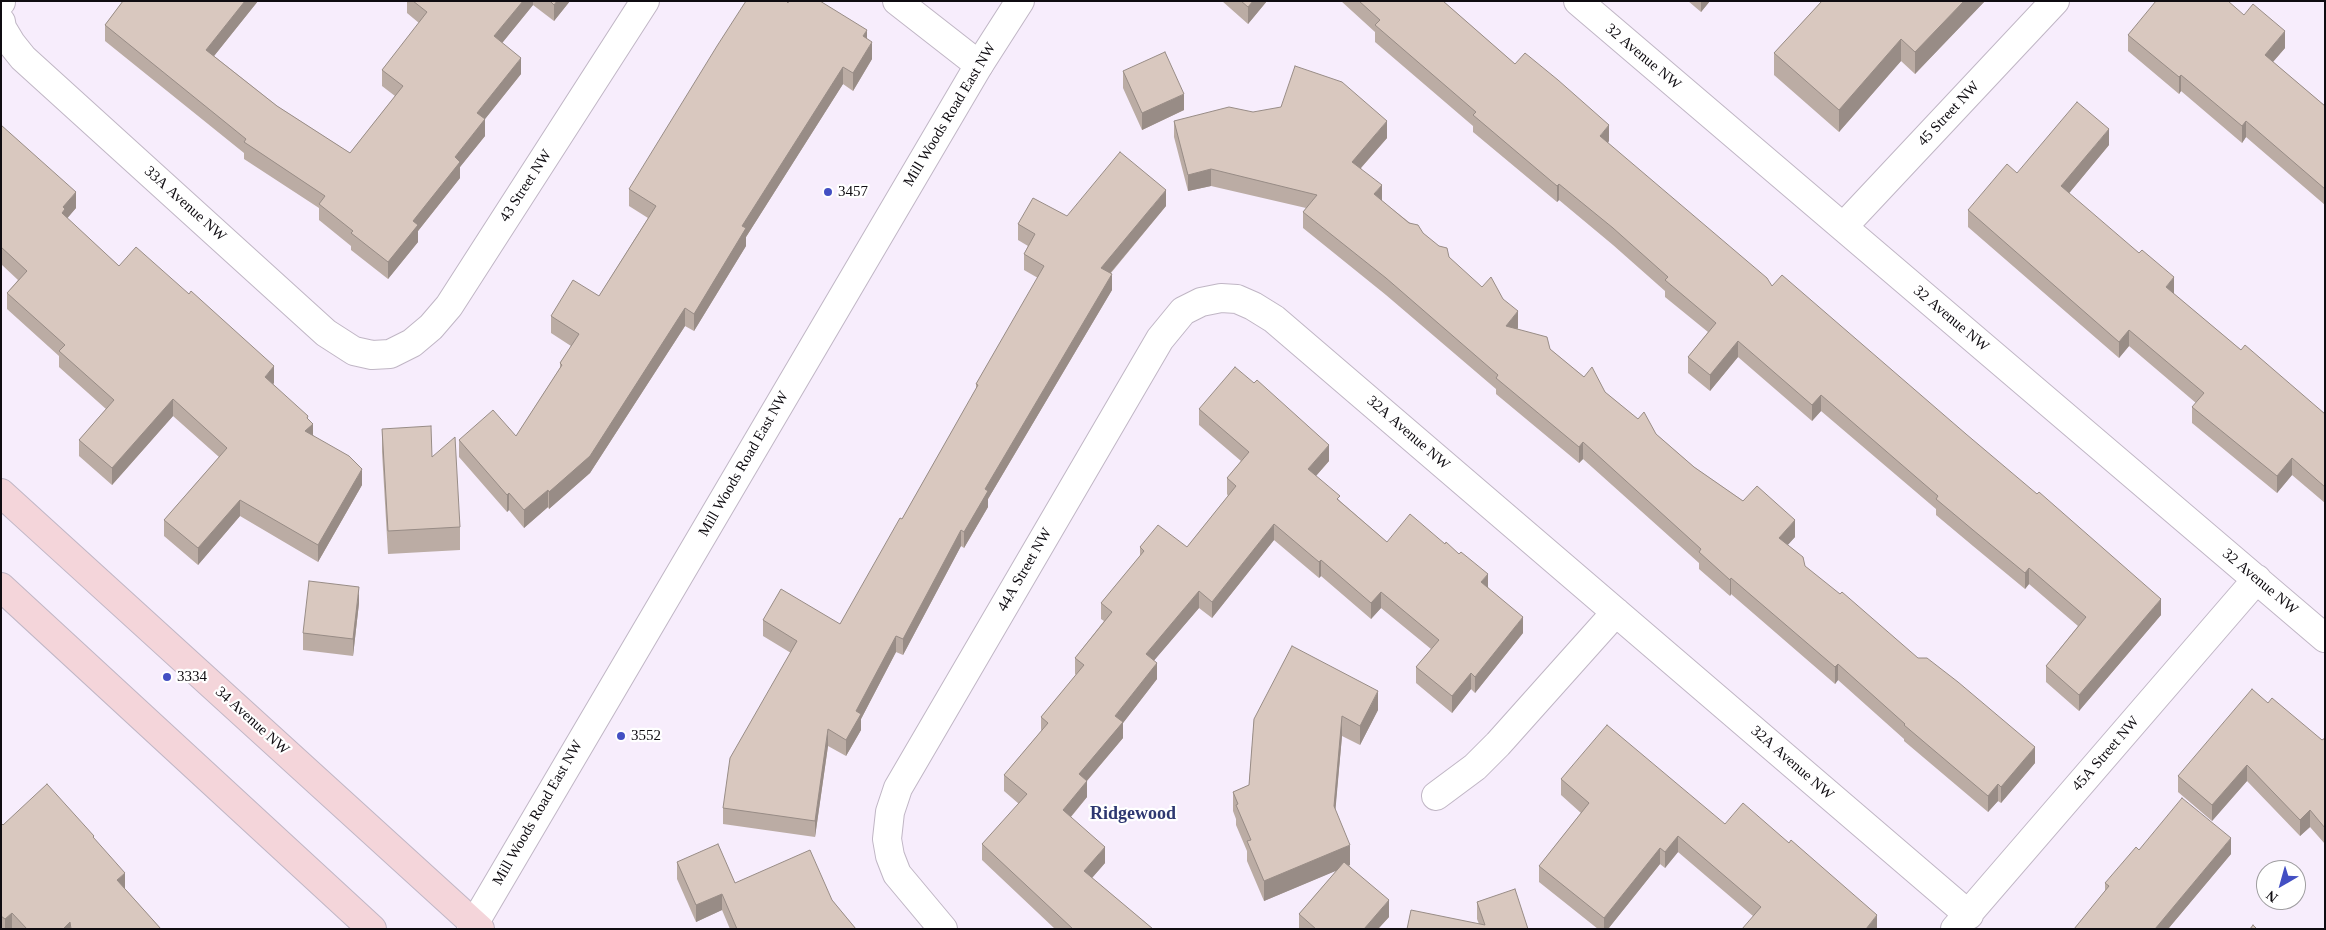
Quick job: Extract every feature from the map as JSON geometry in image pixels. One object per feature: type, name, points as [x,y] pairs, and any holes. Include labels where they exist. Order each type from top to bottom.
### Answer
[{"type":"main road","name":"34 Avenue NW","points":[[1,493],[475,927]]},
{"type":"main road","points":[[1,587],[372,929]]},
{"type":"street","name":"43 Street NW","points":[[390,354],[412,343],[431,327],[449,306],[645,1]]},
{"type":"street","points":[[897,1],[979,65]]},
{"type":"street","name":"Mill Woods Road East NW","points":[[475,927],[979,65],[1020,1]]},
{"type":"street","name":"32 Avenue NW","points":[[1578,1],[2325,638]]},
{"type":"street","name":"45 Street NW","points":[[1843,227],[2055,1]]},
{"type":"street","name":"33A Avenue NW","points":[[1,22],[2,28],[11,43],[23,58],[326,332],[354,351],[372,355],[390,354]]},
{"type":"street","name":"32A Avenue NW","points":[[1183,311],[1201,302],[1221,298],[1237,299],[1274,319],[1616,612],[1962,922]]},
{"type":"street","name":"44A Street NW","points":[[943,929],[897,874],[890,856],[887,838],[890,812],[898,788],[1160,339],[1183,311]]},
{"type":"street","name":"45A Street NW","points":[[1962,922],[2257,579]]},
{"type":"street","points":[[1436,796],[1475,767],[1498,744],[1616,612]]},
{"type":"building","points":[[123,1],[245,1],[206,50],[277,106],[350,153],[403,86],[382,70],[427,12],[413,1],[523,1],[494,36],[521,58],[477,113],[485,119],[455,157],[460,162],[413,221],[418,225],[388,262],[351,233],[353,231],[319,204],[325,196],[244,142],[246,139],[105,25]]},
{"type":"building","points":[[746,1],[786,1],[788,3],[789,1],[820,1],[867,30],[863,36],[872,42],[853,73],[843,67],[742,226],[746,228],[694,314],[685,308],[590,456],[549,492],[548,490],[524,510],[509,493],[507,495],[459,440],[493,410],[516,436],[562,365],[560,363],[579,334],[551,316],[573,280],[599,296],[656,206],[629,189]]},
{"type":"building","points":[[1241,1],[1253,1],[1248,7]]},
{"type":"building","points":[[1359,1],[1443,1],[1515,64],[1525,53],[1609,125],[1600,136],[1767,278],[1772,286],[1782,275],[2037,494],[2039,492],[2161,599],[2079,695],[2046,666],[2086,617],[2029,568],[2025,573],[1973,530],[1936,499],[1938,496],[1821,395],[1812,405],[1738,341],[1710,375],[1688,357],[1716,323],[1665,280],[1668,277],[1613,228],[1559,184],[1557,186],[1473,115],[1476,112],[1375,25],[1380,20]]},
{"type":"building","points":[[1822,1],[1964,1],[1915,52],[1901,39],[1839,110],[1774,53]]},
{"type":"building","points":[[2156,1],[2228,1],[2244,15],[2253,4],[2285,31],[2265,55],[2325,106],[2325,189],[2246,121],[2242,126],[2181,75],[2179,77],[2128,35]]},
{"type":"building","points":[[1165,52],[1184,94],[1142,113],[1123,71]]},
{"type":"building","points":[[1295,66],[1342,82],[1387,121],[1352,162],[1382,185],[1374,194],[1409,223],[1418,225],[1423,233],[1439,246],[1447,248],[1449,257],[1482,287],[1491,277],[1503,299],[1518,311],[1506,326],[1547,337],[1550,349],[1584,377],[1592,367],[1605,392],[1638,419],[1644,412],[1656,434],[1694,467],[1743,501],[1757,486],[1795,520],[1779,538],[1803,557],[1805,566],[1840,594],[1842,592],[1918,658],[1927,658],[1958,682],[2035,747],[2001,787],[1998,784],[1988,796],[1904,725],[1838,664],[1835,667],[1731,578],[1730,580],[1699,552],[1701,549],[1583,442],[1579,447],[1496,378],[1498,375],[1386,278],[1303,212],[1317,195],[1211,169],[1188,175],[1174,121],[1229,107],[1253,112],[1281,107]]},
{"type":"building","points":[[2077,102],[2109,129],[2061,186],[2139,253],[2142,250],[2174,277],[2166,287],[2241,350],[2245,345],[2325,414],[2325,487],[2292,458],[2277,476],[2192,407],[2204,393],[2129,330],[2119,342],[1968,210],[2007,164],[2017,173]]},
{"type":"building","points":[[1,125],[76,192],[63,207],[65,209],[62,213],[119,266],[136,247],[189,294],[191,291],[274,366],[265,377],[308,416],[307,418],[313,424],[305,431],[349,456],[362,469],[318,545],[240,500],[198,548],[164,520],[227,448],[173,399],[112,468],[79,440],[114,400],[59,351],[65,345],[7,293],[27,271],[1,247]]},
{"type":"building","points":[[1120,152],[1166,190],[1101,268],[1112,274],[985,489],[988,491],[964,532],[961,530],[903,639],[896,636],[856,711],[861,714],[846,740],[828,729],[815,821],[723,808],[730,758],[797,641],[763,620],[781,589],[840,624],[900,518],[902,519],[978,385],[976,384],[1044,266],[1024,254],[1035,234],[1018,224],[1033,198],[1067,216]]},
{"type":"building","points":[[1235,367],[1254,383],[1257,380],[1329,445],[1308,469],[1340,496],[1337,499],[1387,542],[1410,514],[1445,544],[1446,542],[1459,554],[1461,552],[1488,574],[1481,582],[1523,617],[1475,677],[1471,673],[1452,696],[1416,667],[1439,640],[1381,592],[1371,603],[1321,560],[1319,562],[1274,524],[1212,602],[1199,591],[1146,654],[1157,663],[1115,716],[1123,722],[1079,774],[1087,781],[1063,810],[1105,847],[1084,871],[1153,929],[1073,929],[982,844],[1027,794],[1004,775],[1048,723],[1041,717],[1084,665],[1075,658],[1112,612],[1101,603],[1144,551],[1140,547],[1158,525],[1187,547],[1236,486],[1227,478],[1249,452],[1199,409]]},
{"type":"building","points":[[431,426],[432,457],[455,437],[460,527],[388,531],[382,429]]},
{"type":"building","points":[[309,581],[359,587],[353,639],[303,633]]},
{"type":"building","points":[[1292,646],[1378,691],[1360,726],[1342,716],[1334,806],[1350,845],[1264,881],[1247,841],[1251,840],[1236,805],[1238,804],[1233,792],[1249,785],[1254,719]]},
{"type":"building","points":[[2252,689],[2268,703],[2272,698],[2322,740],[2325,738],[2325,828],[2310,810],[2300,820],[2247,765],[2212,805],[2178,776]]},
{"type":"building","points":[[1607,725],[1725,824],[1743,803],[1789,843],[1791,840],[1877,915],[1866,929],[1742,929],[1761,907],[1678,836],[1665,852],[1660,848],[1604,918],[1539,866],[1589,803],[1561,779]]},
{"type":"building","points":[[47,784],[125,873],[117,880],[161,929],[71,929],[70,922],[63,929],[27,929],[12,913],[5,919],[1,916],[1,823],[3,825]]},
{"type":"building","points":[[2182,798],[2231,838],[2155,929],[2074,929],[2109,886],[2105,883],[2136,847],[2139,850]]},
{"type":"building","points":[[718,844],[735,883],[810,850],[832,900],[856,929],[737,929],[722,894],[696,905],[677,862]]},
{"type":"building","points":[[1344,862],[1389,900],[1364,929],[1316,929],[1299,914]]},
{"type":"building","points":[[1515,889],[1528,929],[1407,929],[1411,910],[1485,925],[1477,902]]},
{"type":"place","name":"3457","points":[[828,192]]},
{"type":"place","name":"3334","points":[[167,677]]},
{"type":"place","name":"3552","points":[[621,736]]},
{"type":"district","name":"Ridgewood","points":[[1133,814]]}]
